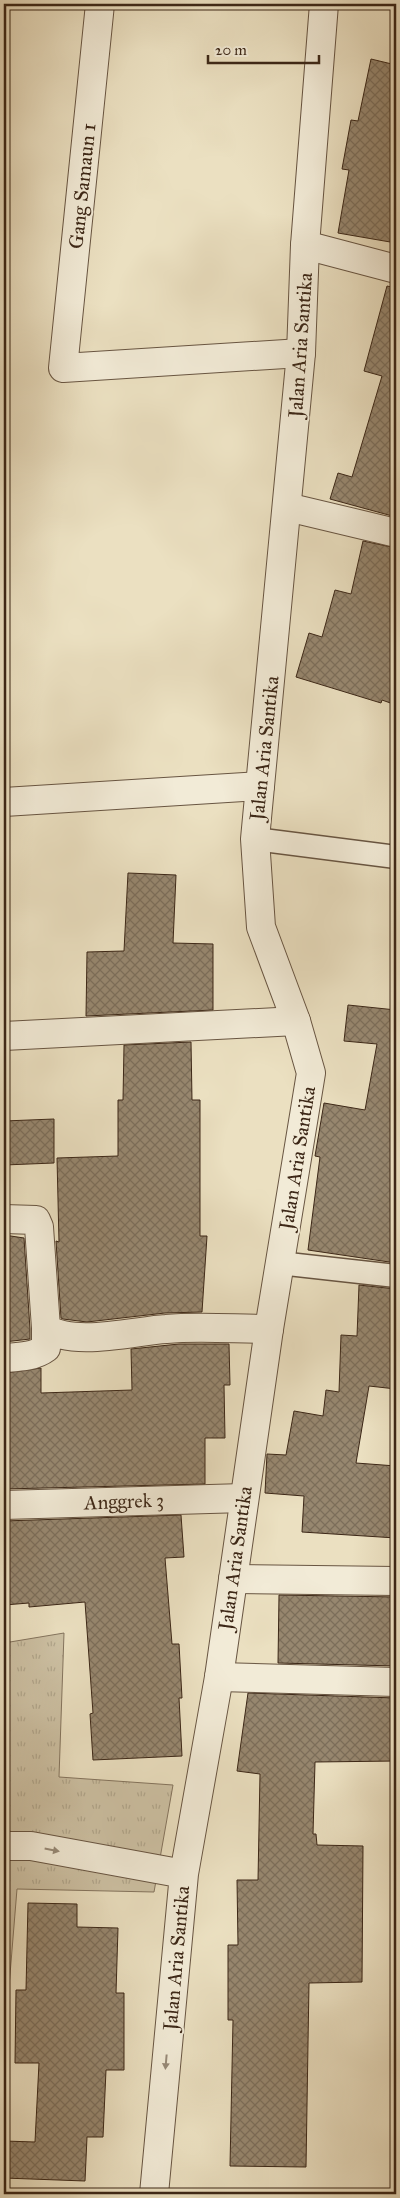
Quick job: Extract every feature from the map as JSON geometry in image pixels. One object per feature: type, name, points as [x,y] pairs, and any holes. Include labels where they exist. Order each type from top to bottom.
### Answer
[{"type":"street","name":"Gang Samaun 1","points":[[100,4],[63,368],[301,353]]},
{"type":"street","name":"Jalan Aria Santika","points":[[154,2194],[184,1874],[219,1678],[279,1263],[311,1073],[296,1021],[261,928],[254,839],[301,353],[306,245],[324,4]]},
{"type":"street","points":[[306,245],[396,269]]},
{"type":"street","points":[[287,506],[396,533]]},
{"type":"street","points":[[4,802],[260,786]]},
{"type":"street","points":[[4,1036],[296,1021]]},
{"type":"street","points":[[4,1219],[36,1220],[39,1227],[46,1328],[46,1348],[42,1352],[17,1358],[4,1358]]},
{"type":"street","points":[[46,1328],[54,1334],[68,1336],[121,1335],[166,1329],[269,1329]]},
{"type":"street","name":"Anggrek 3","points":[[4,1505],[244,1498]]},
{"type":"street","points":[[233,1579],[396,1581]]},
{"type":"street","points":[[219,1678],[396,1682]]},
{"type":"street","points":[[4,1846],[31,1846],[184,1874]]},
{"type":"lane","points":[[254,839],[396,857]]},
{"type":"lane","points":[[279,1263],[396,1276]]},
{"type":"green space","points":[[64,1633],[59,1777],[173,1785],[154,1892],[17,1889],[4,2048],[4,1643]]},
{"type":"building","points":[[371,59],[396,65],[396,243],[338,233],[349,170],[342,169],[351,120],[358,121]]},
{"type":"building","points":[[387,286],[396,288],[396,517],[330,499],[338,473],[352,477],[382,376],[364,371]]},
{"type":"building","points":[[363,541],[396,548],[396,705],[382,700],[381,703],[296,677],[309,633],[322,637],[335,590],[351,594]]},
{"type":"building","points":[[128,873],[176,875],[173,943],[213,944],[213,1010],[86,1016],[87,952],[124,951]]},
{"type":"building","points":[[348,1005],[396,1010],[396,1263],[308,1250],[320,1157],[315,1156],[324,1103],[365,1110],[377,1044],[344,1041]]},
{"type":"building","points":[[191,1042],[192,1100],[200,1100],[200,1236],[207,1236],[202,1312],[165,1313],[87,1322],[63,1319],[61,1318],[56,1241],[59,1242],[57,1158],[118,1156],[118,1100],[123,1100],[124,1045]]},
{"type":"building","points":[[54,1119],[54,1163],[4,1165],[4,1121]]},
{"type":"building","points":[[4,1235],[24,1238],[30,1339],[4,1342]]},
{"type":"building","points":[[359,1285],[396,1289],[396,1389],[369,1386],[356,1463],[396,1466],[396,1538],[302,1532],[304,1496],[265,1493],[267,1454],[286,1455],[294,1411],[323,1416],[326,1390],[339,1392],[341,1335],[357,1336]]},
{"type":"building","points":[[179,1344],[229,1344],[230,1385],[224,1385],[225,1438],[205,1438],[205,1484],[4,1489],[4,1373],[41,1368],[41,1393],[132,1390],[131,1349]]},
{"type":"building","points":[[181,1515],[184,1557],[165,1558],[172,1644],[179,1644],[182,1698],[179,1698],[182,1756],[93,1760],[90,1714],[93,1713],[85,1602],[29,1607],[29,1603],[4,1605],[4,1521]]},
{"type":"building","points":[[279,1595],[396,1597],[396,1666],[278,1663]]},
{"type":"building","points":[[248,1693],[396,1698],[396,1761],[315,1762],[313,1834],[316,1834],[317,1845],[363,1846],[362,1982],[309,1983],[306,2167],[230,2166],[233,2020],[228,2020],[228,1945],[238,1945],[237,1880],[258,1880],[260,1774],[237,1771]]},
{"type":"building","points":[[28,1903],[77,1904],[77,1927],[118,1928],[116,1993],[124,1993],[124,2070],[106,2070],[103,2137],[87,2137],[85,2181],[4,2178],[4,2141],[35,2142],[39,2063],[15,2063],[16,1990],[26,1990]]}]
